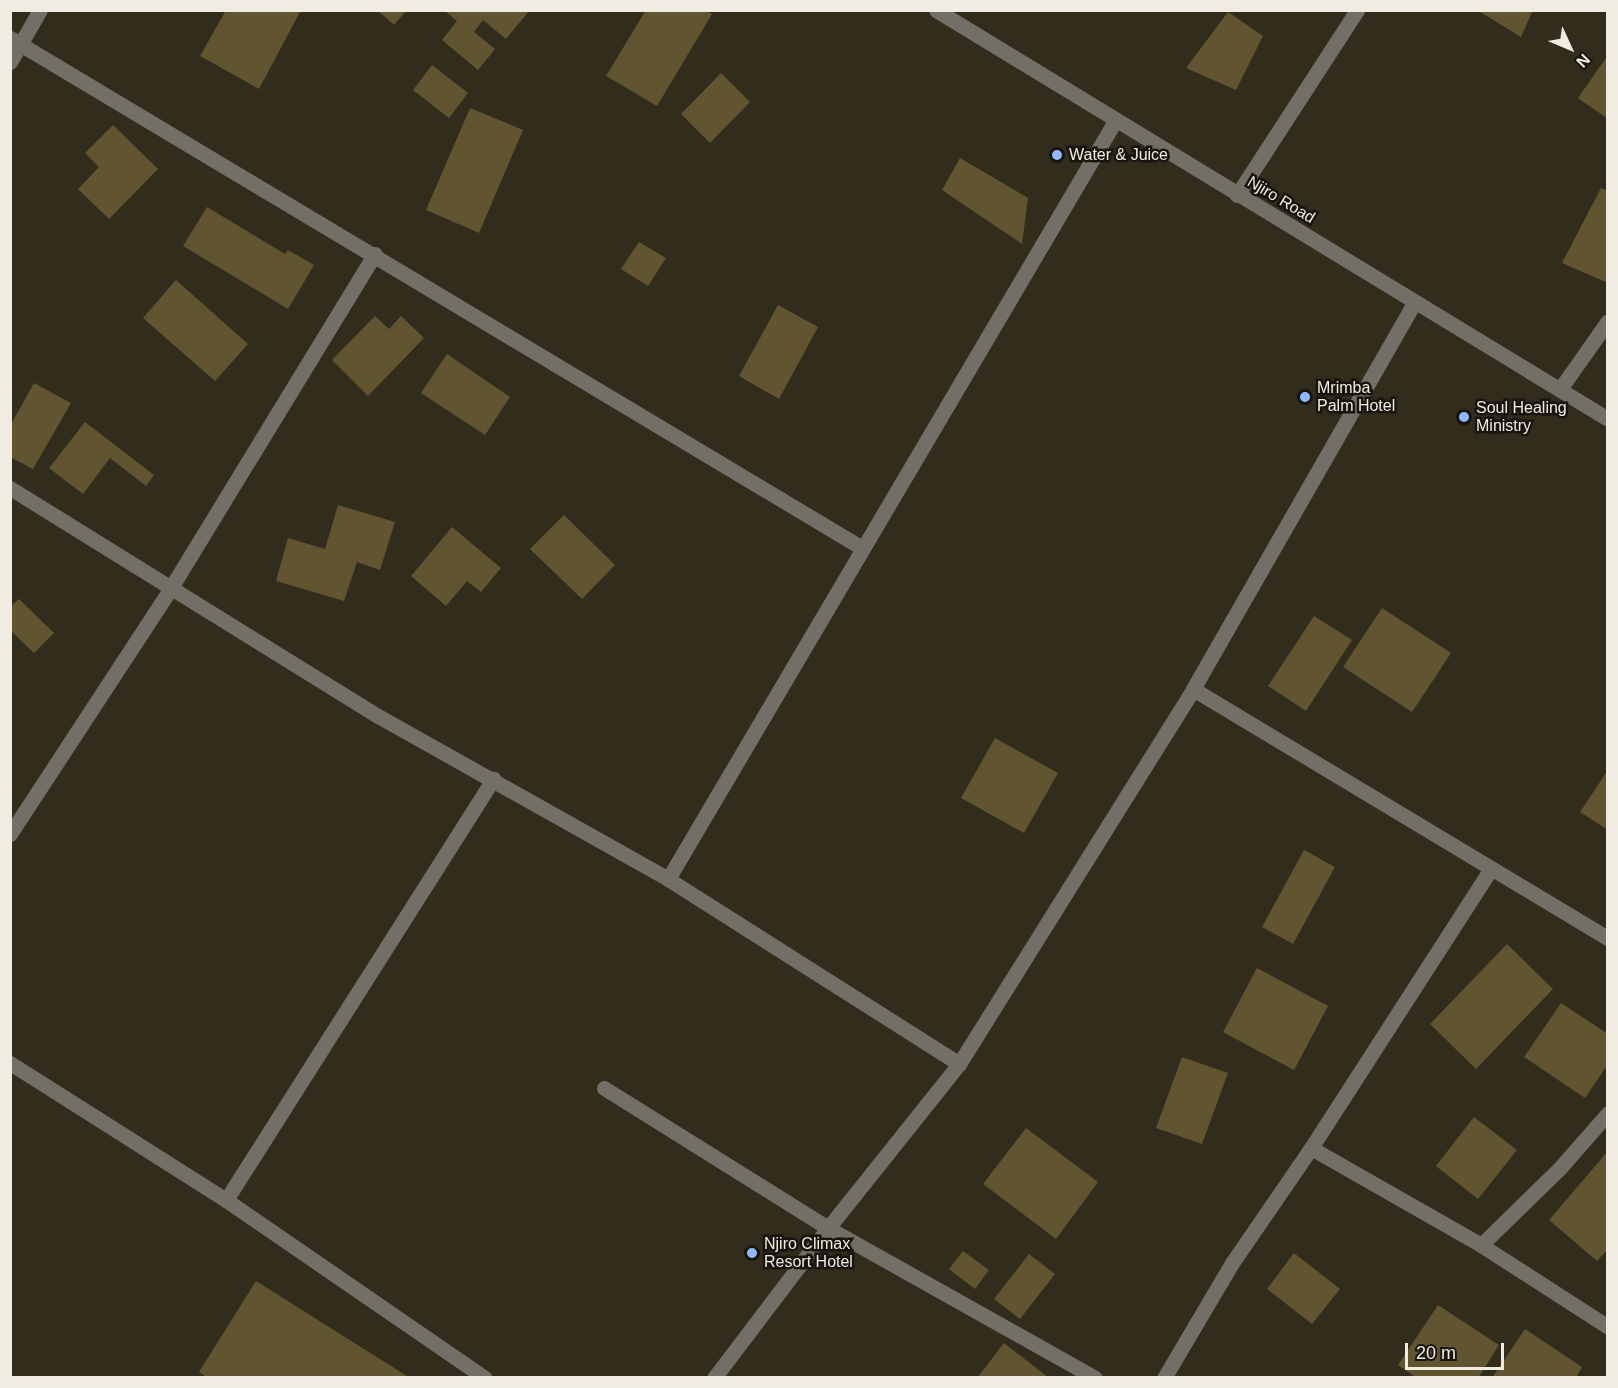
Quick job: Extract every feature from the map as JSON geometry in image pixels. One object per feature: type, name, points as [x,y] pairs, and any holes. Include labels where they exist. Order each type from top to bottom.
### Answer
[{"type":"street","points":[[10,62],[16,40],[40,10]]},
{"type":"street","name":"Njiro Road","points":[[936,10],[1608,419]]},
{"type":"street","points":[[1237,195],[1357,10]]},
{"type":"street","points":[[16,40],[862,548]]},
{"type":"street","points":[[668,879],[1115,121]]},
{"type":"street","points":[[10,834],[172,586],[375,254]]},
{"type":"street","points":[[714,1377],[828,1228],[959,1064],[1193,689],[1415,302]]},
{"type":"street","points":[[1560,388],[1608,321]]},
{"type":"street","points":[[10,488],[172,586],[378,716],[668,879],[959,1064]]},
{"type":"street","points":[[1193,689],[1608,938]]},
{"type":"street","points":[[226,1200],[493,779]]},
{"type":"street","points":[[1164,1377],[1232,1263],[1311,1148],[1491,869]]},
{"type":"street","points":[[10,1063],[226,1200],[485,1377]]},
{"type":"street","points":[[604,1088],[828,1228],[1095,1377]]},
{"type":"street","points":[[1481,1245],[1558,1169],[1608,1113]]},
{"type":"street","points":[[1311,1148],[1481,1245],[1608,1327]]},
{"type":"building","points":[[226,10],[301,10],[259,89],[200,56]]},
{"type":"building","points":[[377,10],[407,10],[394,25]]},
{"type":"building","points":[[444,10],[530,10],[506,39],[483,20],[474,32],[495,49],[478,70],[442,40],[457,21]]},
{"type":"building","points":[[646,10],[705,10],[712,14],[657,106],[606,76]]},
{"type":"building","points":[[1477,10],[1533,10],[1521,37]]},
{"type":"building","points":[[1228,12],[1263,36],[1236,90],[1186,68]]},
{"type":"building","points":[[1608,55],[1608,119],[1578,98]]},
{"type":"building","points":[[432,65],[468,93],[449,118],[413,90]]},
{"type":"building","points":[[721,73],[750,102],[710,143],[681,114]]},
{"type":"building","points":[[470,108],[523,130],[479,233],[426,210]]},
{"type":"building","points":[[113,125],[158,169],[109,219],[78,189],[99,167],[85,153]]},
{"type":"building","points":[[960,158],[1028,198],[1022,244],[942,190]]},
{"type":"building","points":[[1601,188],[1608,191],[1608,283],[1562,263]]},
{"type":"building","points":[[207,207],[285,254],[288,250],[314,265],[288,309],[183,246]]},
{"type":"building","points":[[639,242],[666,258],[648,286],[621,269]]},
{"type":"building","points":[[176,280],[248,344],[215,381],[143,318]]},
{"type":"building","points":[[778,305],[818,327],[779,399],[739,376]]},
{"type":"building","points":[[375,316],[389,329],[401,316],[424,338],[368,396],[332,360]]},
{"type":"building","points":[[447,354],[510,397],[485,435],[421,393]]},
{"type":"building","points":[[34,383],[71,403],[33,469],[10,457],[10,426]]},
{"type":"building","points":[[85,422],[154,475],[146,486],[110,458],[83,494],[49,468]]},
{"type":"building","points":[[338,505],[395,522],[380,570],[357,562],[344,601],[276,581],[288,538],[325,549]]},
{"type":"building","points":[[564,515],[615,565],[582,599],[530,549]]},
{"type":"building","points":[[452,527],[501,568],[481,592],[467,581],[446,606],[411,576]]},
{"type":"building","points":[[19,599],[54,633],[34,653],[10,630],[10,607]]},
{"type":"building","points":[[1382,608],[1451,653],[1412,712],[1343,667]]},
{"type":"building","points":[[1314,616],[1352,640],[1306,711],[1268,686]]},
{"type":"building","points":[[995,738],[1058,773],[1024,833],[961,798]]},
{"type":"building","points":[[1608,770],[1608,830],[1580,812]]},
{"type":"building","points":[[1304,850],[1335,867],[1293,944],[1262,927]]},
{"type":"building","points":[[1507,944],[1553,989],[1476,1069],[1430,1024]]},
{"type":"building","points":[[1257,968],[1328,1006],[1294,1070],[1223,1032]]},
{"type":"building","points":[[1561,1003],[1608,1034],[1608,1064],[1585,1098],[1524,1057]]},
{"type":"building","points":[[1182,1057],[1228,1073],[1202,1144],[1156,1128]]},
{"type":"building","points":[[1474,1117],[1517,1150],[1478,1199],[1436,1166]]},
{"type":"building","points":[[1026,1128],[1098,1182],[1056,1239],[983,1184]]},
{"type":"building","points":[[1608,1151],[1608,1249],[1597,1261],[1549,1220]]},
{"type":"building","points":[[963,1251],[989,1270],[975,1289],[949,1269]]},
{"type":"building","points":[[1294,1253],[1340,1289],[1312,1324],[1267,1289]]},
{"type":"building","points":[[1029,1254],[1055,1274],[1020,1319],[994,1299]]},
{"type":"building","points":[[256,1281],[410,1378],[208,1378],[199,1372]]},
{"type":"building","points":[[1438,1305],[1499,1345],[1478,1378],[1417,1378],[1398,1365]]},
{"type":"building","points":[[1525,1329],[1582,1367],[1576,1378],[1492,1378]]},
{"type":"building","points":[[1004,1343],[1049,1378],[977,1378]]},
{"type":"place","name":"Water & Juice","points":[[1057,155]]},
{"type":"place","name":"Mrimba Palm Hotel","points":[[1305,397]]},
{"type":"place","name":"Soul Healing Ministry","points":[[1464,417]]},
{"type":"place","name":"Njiro Climax Resort Hotel","points":[[752,1253]]}]
